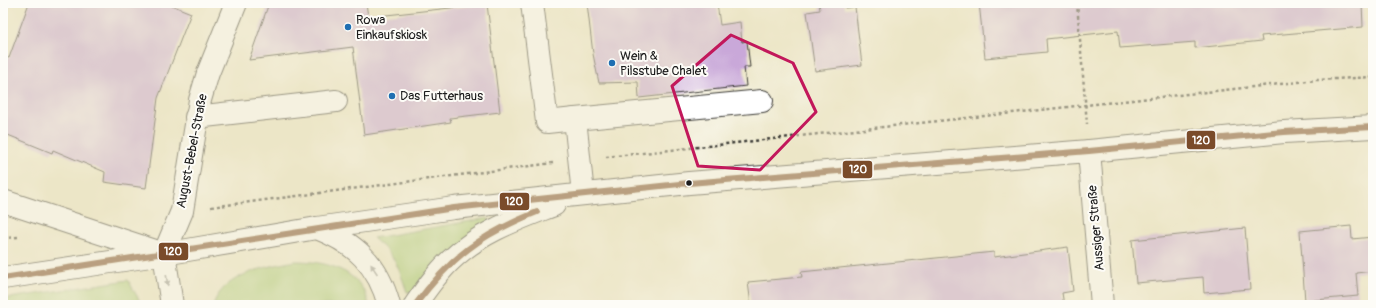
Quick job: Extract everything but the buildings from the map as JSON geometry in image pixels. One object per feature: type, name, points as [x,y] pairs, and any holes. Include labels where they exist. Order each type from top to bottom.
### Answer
[{"type":"main road","name":"August-Bebel-Straße","points":[[164,254],[182,211],[196,117],[208,73],[236,3]]},
{"type":"main road","points":[[532,3],[547,122],[762,101]]},
{"type":"main road","points":[[196,117],[336,101]]},
{"type":"main road","points":[[575,119],[583,194]]},
{"type":"main road","points":[[3,278],[164,254],[317,228],[454,208],[689,183],[1089,150],[1284,132],[1373,127]]},
{"type":"main road","name":"Aussiger Straße","points":[[1089,150],[1102,305]]},
{"type":"main road","points":[[415,305],[436,276],[452,259],[487,233],[520,218],[583,194]]},
{"type":"main road","points":[[3,201],[164,254]]},
{"type":"main road","points":[[317,228],[335,235],[351,245],[366,258],[377,274],[385,291],[389,305]]},
{"type":"main road","points":[[164,254],[172,305]]},
{"type":"path","points":[[1077,3],[1089,150]]},
{"type":"path","points":[[182,211],[579,160],[1317,80],[1373,77]]},
{"type":"path","points":[[3,238],[20,236],[60,221]]},
{"type":"highlighted area","points":[[731,35],[793,63],[816,112],[760,170],[698,166],[672,86]]},
{"type":"green space","points":[[488,218],[490,223],[412,292],[407,292],[398,268],[391,256],[373,238]]},
{"type":"green space","points":[[295,261],[319,263],[341,270],[359,283],[365,293],[369,305],[213,305],[219,294],[227,285],[236,279],[260,269]]},
{"type":"green space","points":[[128,280],[142,305],[3,305],[3,299]]},
{"type":"transit line","name":"120","points":[[3,278],[454,208],[689,183],[1089,151],[1284,132],[1373,127]]},
{"type":"transit line","name":"120","points":[[415,305],[442,273],[468,249],[499,229],[537,212]]},
{"type":"place","name":"Rowa Einkaufskiosk","points":[[348,27]]},
{"type":"place","name":"Wein & Pilsstube Chalet","points":[[612,63]]},
{"type":"place","name":"Das Futterhaus","points":[[392,96]]}]
